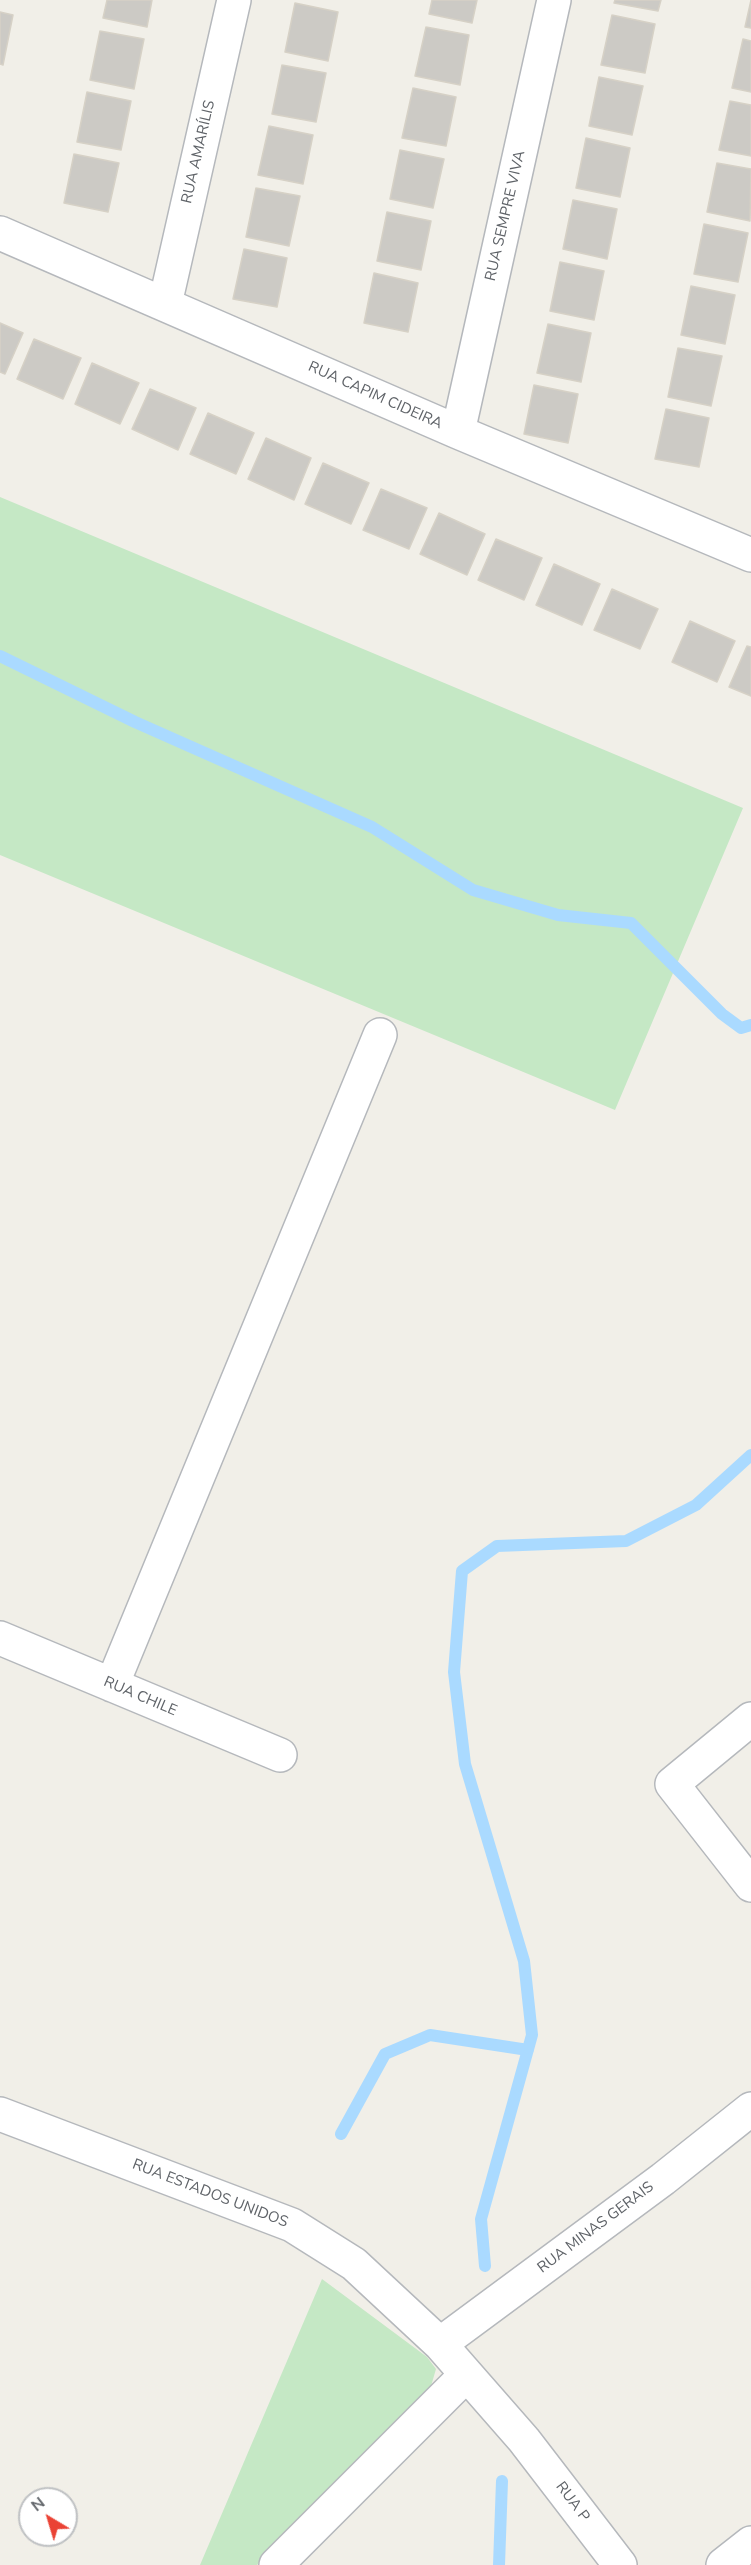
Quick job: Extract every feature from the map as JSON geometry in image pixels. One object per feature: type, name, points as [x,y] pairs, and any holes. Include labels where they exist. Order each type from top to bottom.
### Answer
[{"type":"street","name":"RUA AMARÍLIS","points":[[165,304],[234,0]]},
{"type":"street","name":"RUA SEMPRE VIVA","points":[[458,432],[554,0]]},
{"type":"street","name":"RUA CAPIM CIDEIRA","points":[[0,233],[458,432],[751,555]]},
{"type":"street","points":[[112,1685],[380,1035]]},
{"type":"street","name":"RUA CHILE","points":[[0,1638],[280,1755]]},
{"type":"street","points":[[751,1719],[672,1784],[751,1885]]},
{"type":"street","name":"RUA MINAS GERAIS","points":[[440,2344],[663,2179],[751,2109]]},
{"type":"street","name":"RUA ESTADOS UNIDOS","points":[[0,2114],[292,2224],[354,2264],[440,2344],[524,2440]]},
{"type":"street","points":[[276,2565],[466,2375]]},
{"type":"street","name":"RUA P","points":[[524,2440],[620,2565]]},
{"type":"street","points":[[723,2565],[751,2543]]},
{"type":"green space","points":[[0,497],[743,808],[615,1110],[0,855]]},
{"type":"green space","points":[[322,2279],[427,2357],[436,2369],[429,2393],[257,2565],[200,2565]]},
{"type":"building","points":[[107,0],[152,0],[147,27],[103,18]]},
{"type":"building","points":[[432,0],[477,0],[472,23],[429,14]]},
{"type":"building","points":[[615,0],[661,0],[658,11],[614,3]]},
{"type":"building","points":[[751,0],[751,28],[745,27]]},
{"type":"building","points":[[295,3],[338,12],[328,61],[285,52]]},
{"type":"building","points":[[0,12],[13,15],[3,65],[0,64]]},
{"type":"building","points":[[612,15],[655,24],[645,73],[601,65]]},
{"type":"building","points":[[426,27],[469,35],[460,85],[415,76]]},
{"type":"building","points":[[100,31],[144,39],[134,89],[90,80]]},
{"type":"building","points":[[743,39],[751,41],[751,92],[732,88]]},
{"type":"building","points":[[282,65],[326,73],[316,122],[272,114]]},
{"type":"building","points":[[599,77],[643,86],[632,135],[589,126]]},
{"type":"building","points":[[413,88],[456,97],[446,146],[402,138]]},
{"type":"building","points":[[87,92],[131,101],[121,150],[77,142]]},
{"type":"building","points":[[730,101],[751,105],[751,156],[719,150]]},
{"type":"building","points":[[269,126],[313,135],[303,184],[258,175]]},
{"type":"building","points":[[586,138],[630,148],[620,197],[576,188]]},
{"type":"building","points":[[400,150],[444,159],[433,208],[390,199]]},
{"type":"building","points":[[74,154],[119,163],[108,212],[64,203]]},
{"type":"building","points":[[717,163],[751,169],[750,221],[707,212]]},
{"type":"building","points":[[256,188],[300,196],[289,246],[246,237]]},
{"type":"building","points":[[573,200],[617,209],[607,259],[563,249]]},
{"type":"building","points":[[387,212],[431,221],[421,270],[377,261]]},
{"type":"building","points":[[704,224],[748,233],[738,282],[694,274]]},
{"type":"building","points":[[244,249],[287,258],[277,307],[233,299]]},
{"type":"building","points":[[560,262],[604,271],[594,320],[550,311]]},
{"type":"building","points":[[374,273],[418,283],[408,332],[364,323]]},
{"type":"building","points":[[691,286],[735,295],[725,344],[681,335]]},
{"type":"building","points":[[0,323],[23,333],[5,374],[0,372]]},
{"type":"building","points":[[548,324],[591,333],[581,382],[537,373]]},
{"type":"building","points":[[34,339],[81,358],[63,399],[17,379]]},
{"type":"building","points":[[678,348],[722,356],[711,406],[668,397]]},
{"type":"building","points":[[92,363],[139,383],[120,424],[75,404]]},
{"type":"building","points":[[534,385],[578,394],[568,443],[524,434]]},
{"type":"building","points":[[150,389],[196,408],[178,450],[132,429]]},
{"type":"building","points":[[666,409],[709,418],[699,467],[655,459]]},
{"type":"building","points":[[208,413],[254,433],[236,474],[190,454]]},
{"type":"building","points":[[266,438],[311,458],[294,500],[248,479]]},
{"type":"building","points":[[323,463],[369,483],[351,524],[305,504]]},
{"type":"building","points":[[381,489],[427,508],[409,549],[363,530]]},
{"type":"building","points":[[439,513],[485,534],[467,575],[420,554]]},
{"type":"building","points":[[496,539],[542,558],[524,600],[478,580]]},
{"type":"building","points":[[554,564],[600,584],[582,625],[536,605]]},
{"type":"building","points":[[612,589],[658,609],[640,649],[594,630]]},
{"type":"building","points":[[690,621],[735,641],[717,682],[672,662]]},
{"type":"building","points":[[747,646],[751,647],[751,696],[729,687]]},
{"type":"waterway","points":[[0,656],[135,722],[372,827],[473,890],[558,915],[631,923],[722,1014],[741,1028],[751,1025]]},
{"type":"waterway","points":[[485,2266],[481,2219],[532,2035],[524,1961],[465,1764],[454,1672],[462,1571],[497,1546],[626,1541],[696,1505],[751,1455]]},
{"type":"waterway","points":[[341,2134],[385,2054],[430,2035],[528,2050]]},
{"type":"waterway","points":[[499,2565],[502,2481]]}]
